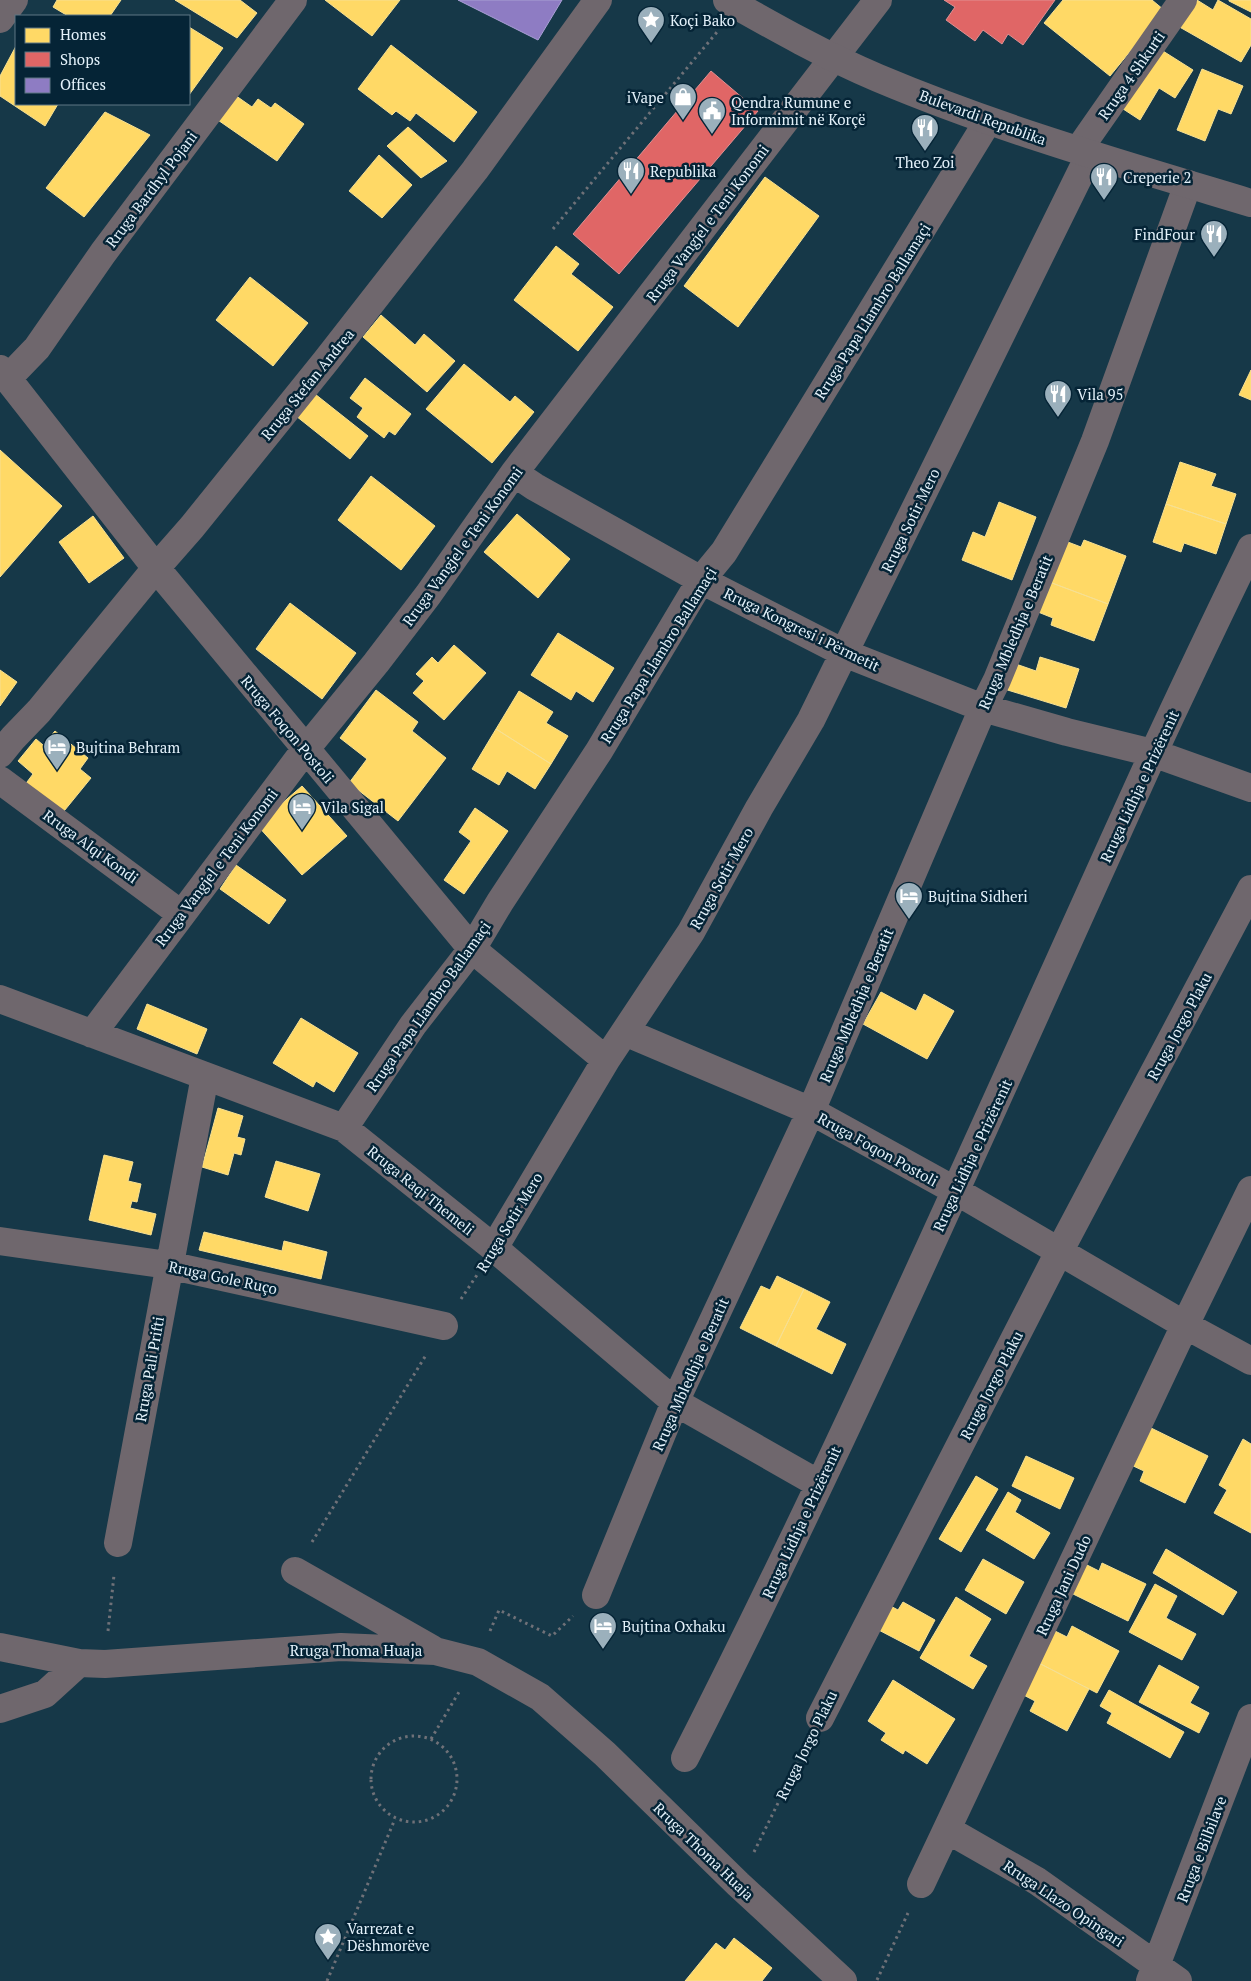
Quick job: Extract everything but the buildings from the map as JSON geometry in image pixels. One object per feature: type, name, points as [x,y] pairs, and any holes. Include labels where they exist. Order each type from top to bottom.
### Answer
[{"type":"street","points":[[0,19],[14,0]]},
{"type":"street","name":"Rruga Bardhyl Pojani","points":[[4,373],[36,348],[103,253],[293,0]]},
{"type":"street","name":"Rruga Stefan Andrea","points":[[0,754],[39,711],[192,527],[319,369],[475,170],[598,0]]},
{"type":"street","name":"Rruga Vangjel e Teni Konomi","points":[[92,1034],[304,750],[376,663],[428,595],[477,523],[514,474],[878,0]]},
{"type":"street","name":"Rruga 4 Shkurti","points":[[1085,152],[1183,0]]},
{"type":"street","name":"Bulevardi Republika","points":[[732,3],[833,57],[878,78],[988,121],[1251,203]]},
{"type":"street","name":"Rruga Papa Llambro Ballamaçi","points":[[344,1128],[413,1025],[472,949],[500,902],[599,750],[701,580],[724,552],[988,121]]},
{"type":"street","name":"Rruga Sotir Mero","points":[[494,1248],[606,1060],[691,932],[759,808],[811,720],[1085,152]]},
{"type":"street","name":"Rruga Mbledhja e Beratit","points":[[596,1595],[675,1402],[811,1112],[983,708],[997,680],[1095,441],[1188,184]]},
{"type":"street","name":"Rruga Foqon Postoli","points":[[4,373],[156,568],[304,750],[472,949],[606,1060]]},
{"type":"street","name":"Rruga Kongresi i Përmetit","points":[[514,474],[701,580],[844,653],[983,708],[1067,732],[1154,753],[1251,788]]},
{"type":"street","name":"Rruga Lidhja e Prizërenit","points":[[685,1758],[753,1625],[819,1484],[956,1191],[1154,753],[1251,548]]},
{"type":"street","name":"Rruga Alqi Kondi","points":[[0,780],[181,914]]},
{"type":"street","name":"Rruga Jorgo Plaku","points":[[820,1718],[1060,1252],[1251,889]]},
{"type":"street","name":"Rruga Raqi Themeli","points":[[0,998],[344,1128],[494,1248],[675,1402],[819,1484]]},
{"type":"street","name":"Rruga Foqon Postoli","points":[[625,1032],[811,1112],[956,1191],[1185,1325],[1251,1360]]},
{"type":"street","name":"Rruga Pali Prifti","points":[[118,1542],[168,1265],[205,1076]]},
{"type":"street","name":"Rruga Jani Dudo","points":[[921,1884],[1185,1325],[1251,1190]]},
{"type":"street","name":"Rruga Gole Ruço","points":[[0,1241],[168,1265],[444,1326]]},
{"type":"street","points":[[295,1570],[435,1651]]},
{"type":"street","name":"Rruga Thoma Huaja","points":[[0,1647],[92,1664],[341,1647],[435,1651],[478,1662],[540,1697],[605,1754],[738,1884],[843,1981]]},
{"type":"street","points":[[0,1709],[45,1694],[92,1664]]},
{"type":"street","name":"Rruga e Bilbilave","points":[[1161,1976],[1251,1718]]},
{"type":"street","name":"Rruga Llazo Opingari","points":[[948,1830],[1037,1881],[1161,1976]]},
{"type":"path","points":[[553,229],[732,3]]},
{"type":"path","name":"Rruga Sotir Mero","points":[[295,1570],[444,1326],[494,1248]]},
{"type":"path","points":[[92,1664],[118,1542]]},
{"type":"path","points":[[499,1610],[552,1636],[596,1595]]},
{"type":"path","points":[[431,1738],[478,1662]]},
{"type":"path","name":"Rruga Jorgo Plaku","points":[[738,1884],[820,1718]]},
{"type":"path","points":[[412,1735],[431,1738],[447,1750],[456,1768],[457,1788],[449,1806],[434,1818],[414,1823],[395,1818],[380,1806],[372,1790],[372,1770],[379,1753],[394,1740],[412,1735]]},
{"type":"path","points":[[327,1981],[395,1818]]},
{"type":"path","points":[[877,1981],[921,1884]]},
{"type":"place","name":"Koçi Bako","points":[[651,44]]},
{"type":"place","name":"iVape","points":[[683,121]]},
{"type":"place","name":"Qendra Rumune e Informimit në Korçë","points":[[712,135]]},
{"type":"place","name":"Theo Zoi","points":[[925,152]]},
{"type":"place","name":"Republika","points":[[631,195]]},
{"type":"place","name":"Creperie 2","points":[[1104,201]]},
{"type":"place","name":"FindFour","points":[[1214,258]]},
{"type":"place","name":"Vila 95","points":[[1058,418]]},
{"type":"place","name":"Bujtina Behram","points":[[57,771]]},
{"type":"place","name":"Vila Sigal","points":[[302,831]]},
{"type":"place","name":"Bujtina Sidheri","points":[[909,920]]},
{"type":"place","name":"Bujtina Oxhaku","points":[[603,1650]]},
{"type":"place","name":"Varrezat e Dëshmorëve","points":[[328,1961]]}]
